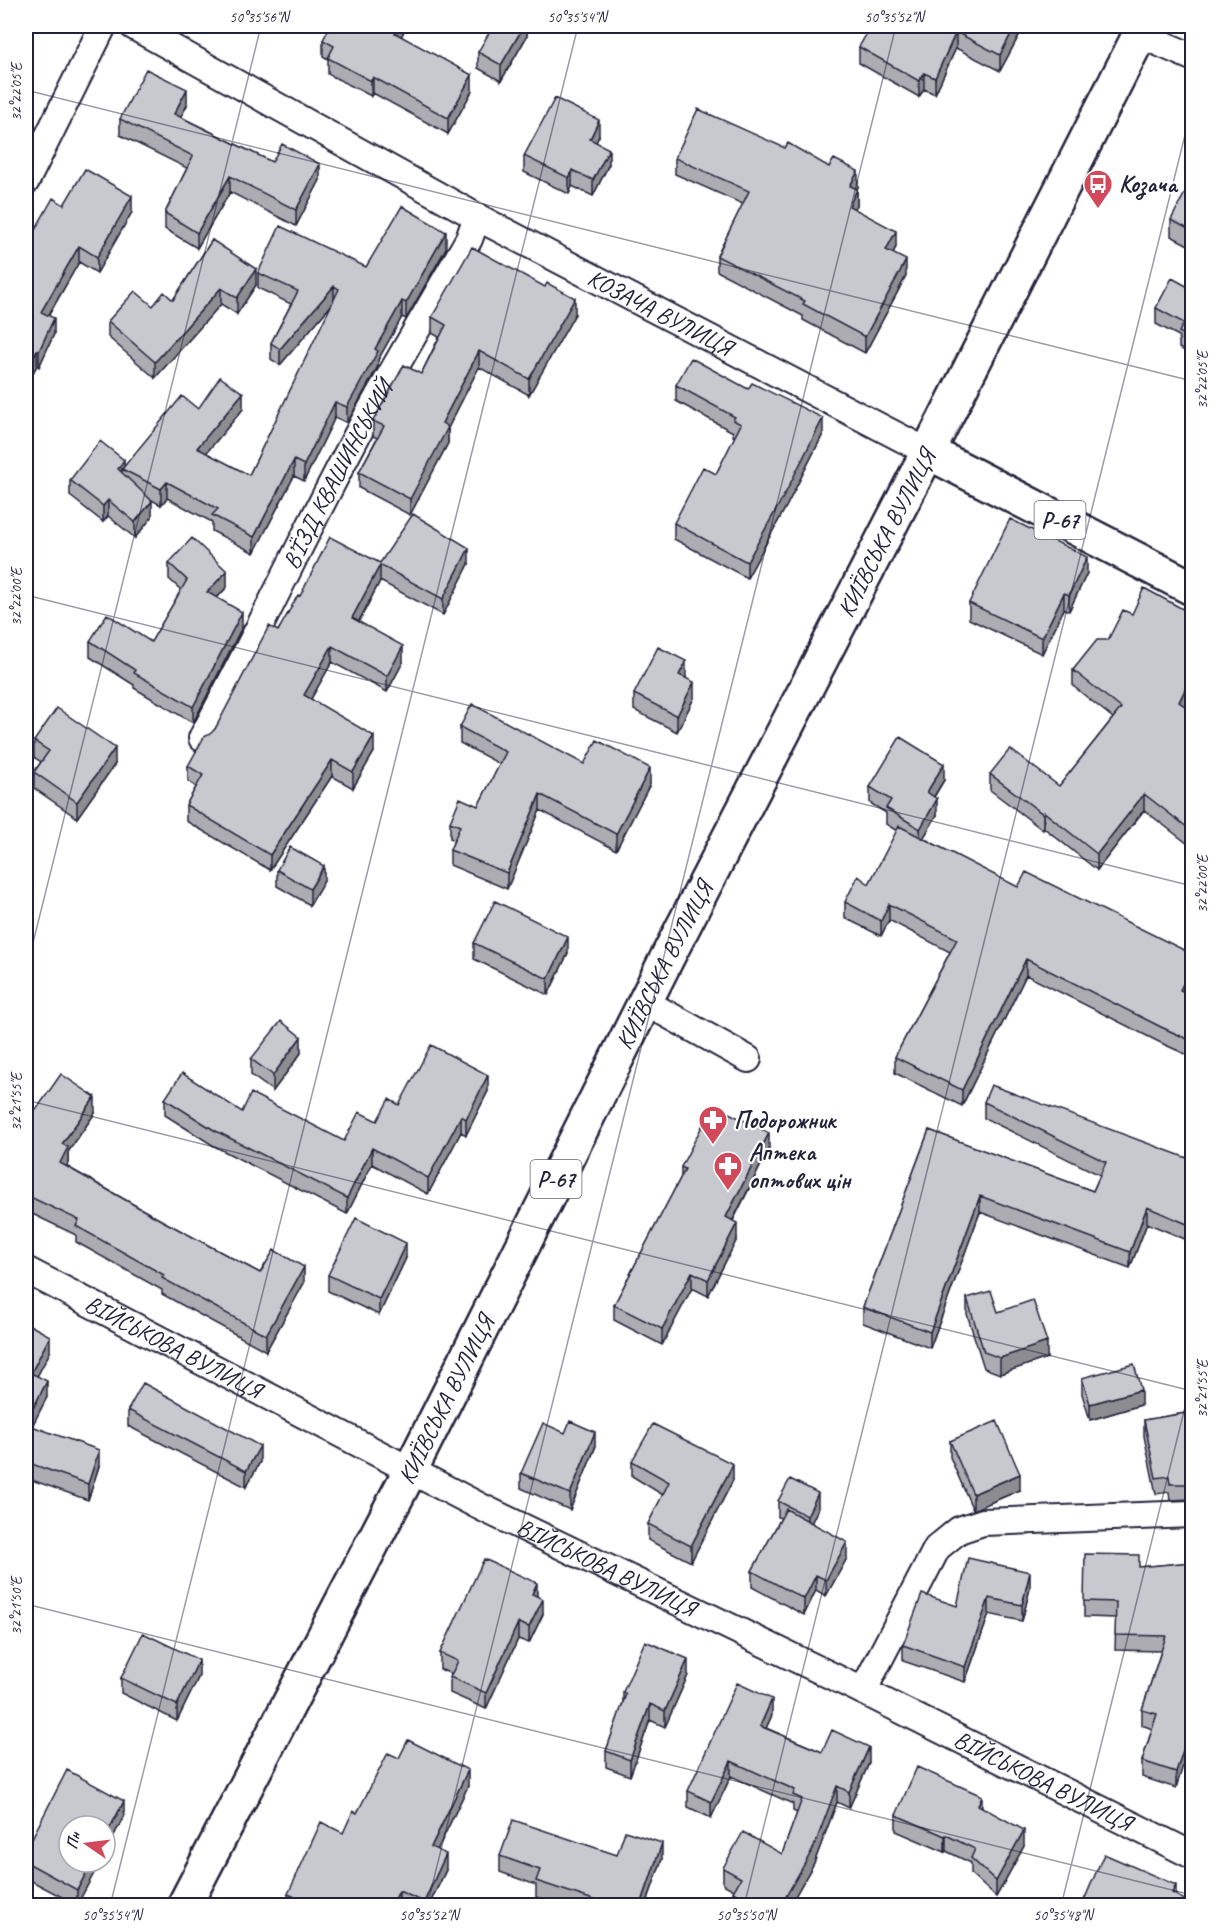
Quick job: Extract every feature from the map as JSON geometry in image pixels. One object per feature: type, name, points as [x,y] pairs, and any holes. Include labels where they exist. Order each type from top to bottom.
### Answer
[{"type":"main road","name":"КИЇВСЬКА ВУЛИЦЯ","points":[[184,1905],[410,1471],[645,1002],[1142,30]]},
{"type":"main road","name":"КОЗАЧА ВУЛИЦЯ","points":[[928,452],[1192,588]]},
{"type":"street","points":[[26,181],[103,26]]},
{"type":"street","name":"КОЗАЧА ВУЛИЦЯ","points":[[133,26],[477,217],[928,452]]},
{"type":"street","points":[[1142,30],[1192,57]]},
{"type":"street","name":"В’ЇЗД КВАШИНСЬКИЙ","points":[[202,738],[246,657],[303,540],[369,414],[469,239],[477,217]]},
{"type":"street","points":[[645,1002],[748,1059]]},
{"type":"street","name":"ВІЙСЬКОВА ВУЛИЦЯ","points":[[26,1270],[410,1471],[863,1691],[1192,1855]]},
{"type":"street","points":[[863,1691],[937,1548],[959,1530],[983,1522],[1192,1514]]},
{"type":"building","points":[[330,26],[399,26],[395,33],[472,75],[448,118],[373,77],[371,81],[328,58],[334,46],[323,40]]},
{"type":"building","points":[[493,26],[524,26],[501,65],[478,52]]},
{"type":"building","points":[[871,26],[890,26],[897,29],[899,26],[1015,26],[1000,55],[956,32],[935,78],[924,73],[919,81],[859,47]]},
{"type":"building","points":[[146,69],[187,89],[174,114],[272,162],[282,144],[320,164],[296,210],[230,176],[197,233],[165,213],[193,156],[120,119]]},
{"type":"building","points":[[555,98],[599,120],[590,139],[609,149],[593,180],[572,170],[569,178],[524,156]]},
{"type":"building","points":[[698,109],[785,148],[788,143],[829,167],[834,159],[858,171],[850,186],[857,189],[849,206],[896,231],[886,250],[906,260],[865,337],[803,304],[805,301],[717,256],[749,191],[675,158]]},
{"type":"building","points":[[85,169],[132,196],[97,257],[79,246],[41,312],[54,318],[39,351],[37,350],[26,370],[26,264],[31,255],[26,252],[26,246],[53,198],[64,205]]},
{"type":"building","points":[[1190,183],[1192,185],[1192,231],[1171,220]]},
{"type":"building","points":[[402,206],[446,232],[406,303],[402,301],[375,349],[378,351],[347,407],[335,402],[304,465],[294,460],[254,537],[212,515],[218,509],[167,482],[161,489],[122,469],[182,396],[198,409],[220,377],[243,393],[197,448],[249,475],[339,289],[334,286],[280,349],[271,343],[298,291],[258,273],[280,226],[366,267]]},
{"type":"building","points":[[212,240],[256,269],[237,298],[221,288],[155,362],[108,321],[135,291],[153,306],[164,292],[173,300]]},
{"type":"building","points":[[472,247],[545,287],[547,283],[575,298],[529,379],[479,351],[442,423],[448,427],[410,499],[359,472],[384,426],[373,421],[404,365],[421,374],[446,325],[432,317]]},
{"type":"building","points":[[1172,278],[1192,289],[1192,339],[1179,332],[1184,323],[1156,308]]},
{"type":"building","points":[[691,358],[748,389],[752,383],[823,418],[747,562],[674,523],[703,467],[716,474],[741,424],[733,420],[735,417],[676,385]]},
{"type":"building","points":[[100,441],[124,460],[118,469],[152,501],[135,522],[108,500],[103,506],[70,480]]},
{"type":"building","points":[[413,514],[469,548],[443,599],[380,565],[352,618],[403,646],[387,676],[332,646],[304,695],[374,736],[353,772],[332,760],[270,855],[186,805],[203,775],[188,766],[204,737],[215,729],[269,626],[278,631],[298,595],[300,596],[330,537],[380,563]]},
{"type":"building","points":[[1010,519],[1087,557],[1069,595],[1064,593],[1042,638],[969,603]]},
{"type":"building","points":[[192,538],[227,571],[207,592],[242,612],[193,707],[134,673],[135,670],[90,641],[107,614],[151,642],[187,580],[169,563]]},
{"type":"building","points":[[1144,588],[1192,614],[1192,675],[1179,702],[1192,711],[1192,831],[1144,794],[1097,854],[1044,812],[1043,814],[990,774],[1010,749],[1059,786],[1121,708],[1073,670],[1097,640],[1108,640],[1123,610],[1132,614]]},
{"type":"building","points":[[658,647],[686,661],[679,675],[694,682],[677,716],[634,694]]},
{"type":"building","points":[[472,704],[584,764],[597,740],[650,768],[616,834],[540,794],[507,873],[450,850],[460,826],[450,822],[460,798],[478,806],[506,752],[460,727]]},
{"type":"building","points":[[57,708],[115,748],[77,802],[34,772],[49,751],[34,741]]},
{"type":"building","points":[[900,737],[944,764],[927,792],[937,799],[920,829],[886,808],[891,800],[870,787]]},
{"type":"building","points":[[899,826],[1018,887],[1026,872],[1192,954],[1192,966],[1180,990],[1192,996],[1192,1041],[1026,959],[962,1090],[895,1057],[957,939],[889,904],[881,921],[845,902],[858,876],[869,884]]},
{"type":"building","points":[[290,847],[324,866],[310,889],[277,870]]},
{"type":"building","points":[[495,901],[568,937],[548,979],[474,943]]},
{"type":"building","points":[[281,1021],[301,1037],[273,1075],[251,1059]]},
{"type":"building","points":[[431,1045],[488,1075],[466,1119],[461,1116],[428,1178],[372,1148],[347,1198],[214,1130],[165,1099],[182,1073],[242,1112],[251,1093],[344,1141],[359,1112],[377,1121],[389,1099],[399,1105]]},
{"type":"building","points":[[61,1074],[95,1097],[62,1144],[68,1147],[60,1163],[260,1273],[274,1250],[304,1267],[266,1335],[162,1278],[164,1275],[76,1226],[79,1220],[26,1195],[26,1102],[36,1110]]},
{"type":"building","points":[[991,1085],[1187,1158],[1192,1145],[1192,1226],[1147,1207],[1130,1252],[980,1196],[930,1332],[863,1307],[929,1130],[1093,1191],[1106,1162],[984,1102]]},
{"type":"building","points":[[713,1105],[769,1133],[726,1217],[737,1223],[708,1280],[692,1272],[662,1329],[614,1305],[685,1169],[681,1167]]},
{"type":"building","points":[[356,1218],[406,1243],[379,1299],[328,1275]]},
{"type":"building","points":[[991,1291],[998,1312],[1033,1300],[1047,1342],[1000,1358],[984,1352],[967,1298]]},
{"type":"building","points":[[26,1323],[50,1336],[31,1373],[47,1381],[26,1422]]},
{"type":"building","points":[[1134,1364],[1141,1390],[1090,1404],[1082,1378]]},
{"type":"building","points":[[143,1383],[260,1446],[246,1471],[128,1410]]},
{"type":"building","points":[[1192,1412],[1192,1484],[1170,1484],[1169,1476],[1156,1478],[1144,1420]]},
{"type":"building","points":[[570,1421],[595,1432],[570,1494],[521,1473],[543,1423],[565,1433]]},
{"type":"building","points":[[997,1421],[1020,1474],[973,1494],[950,1441]]},
{"type":"building","points":[[26,1424],[99,1450],[88,1484],[26,1462]]},
{"type":"building","points":[[653,1424],[733,1464],[691,1546],[648,1524],[669,1482],[632,1461]]},
{"type":"building","points":[[790,1479],[818,1493],[807,1516],[778,1501]]},
{"type":"building","points":[[786,1509],[847,1542],[826,1580],[816,1575],[804,1599],[752,1571]]},
{"type":"building","points":[[1085,1554],[1139,1555],[1139,1567],[1192,1562],[1192,1618],[1190,1619],[1192,1722],[1176,1772],[1142,1761],[1157,1714],[1142,1710],[1166,1636],[1115,1635],[1116,1602],[1084,1601]]},
{"type":"building","points":[[968,1558],[1030,1572],[1022,1605],[989,1598],[965,1667],[903,1645],[922,1594],[957,1606]]},
{"type":"building","points":[[484,1559],[537,1583],[532,1594],[543,1599],[529,1627],[518,1623],[486,1693],[450,1677],[458,1661],[440,1653]]},
{"type":"building","points":[[143,1633],[199,1660],[177,1705],[121,1678]]},
{"type":"building","points":[[645,1641],[688,1659],[665,1711],[650,1704],[630,1760],[606,1751],[626,1694],[623,1692]]},
{"type":"building","points":[[737,1683],[772,1699],[760,1726],[822,1752],[832,1730],[869,1747],[849,1792],[837,1786],[814,1847],[781,1905],[757,1905],[733,1892],[741,1878],[723,1868],[743,1832],[782,1854],[802,1799],[793,1795],[795,1790],[731,1761],[711,1802],[688,1791]]},
{"type":"building","points":[[408,1740],[468,1770],[431,1847],[446,1854],[424,1902],[399,1891],[392,1905],[314,1905],[288,1894],[321,1822],[343,1833],[353,1811],[357,1813],[388,1753],[399,1758]]},
{"type":"building","points":[[917,1767],[982,1796],[978,1805],[1024,1830],[996,1881],[971,1858],[975,1849],[896,1815]]},
{"type":"building","points":[[67,1770],[124,1801],[117,1814],[57,1814],[57,1874],[86,1874],[77,1890],[26,1862],[26,1850]]},
{"type":"building","points":[[513,1820],[617,1855],[625,1831],[662,1843],[641,1905],[609,1905],[536,1881],[540,1870],[500,1856]]},
{"type":"building","points":[[1104,1854],[1176,1885],[1172,1893],[1192,1905],[1082,1905]]},
{"type":"place","name":"Козача","points":[[1098,210]]},
{"type":"place","name":"Подорожник","points":[[713,1146]]},
{"type":"place","name":"Аптека оптових цін","points":[[728,1192]]}]
